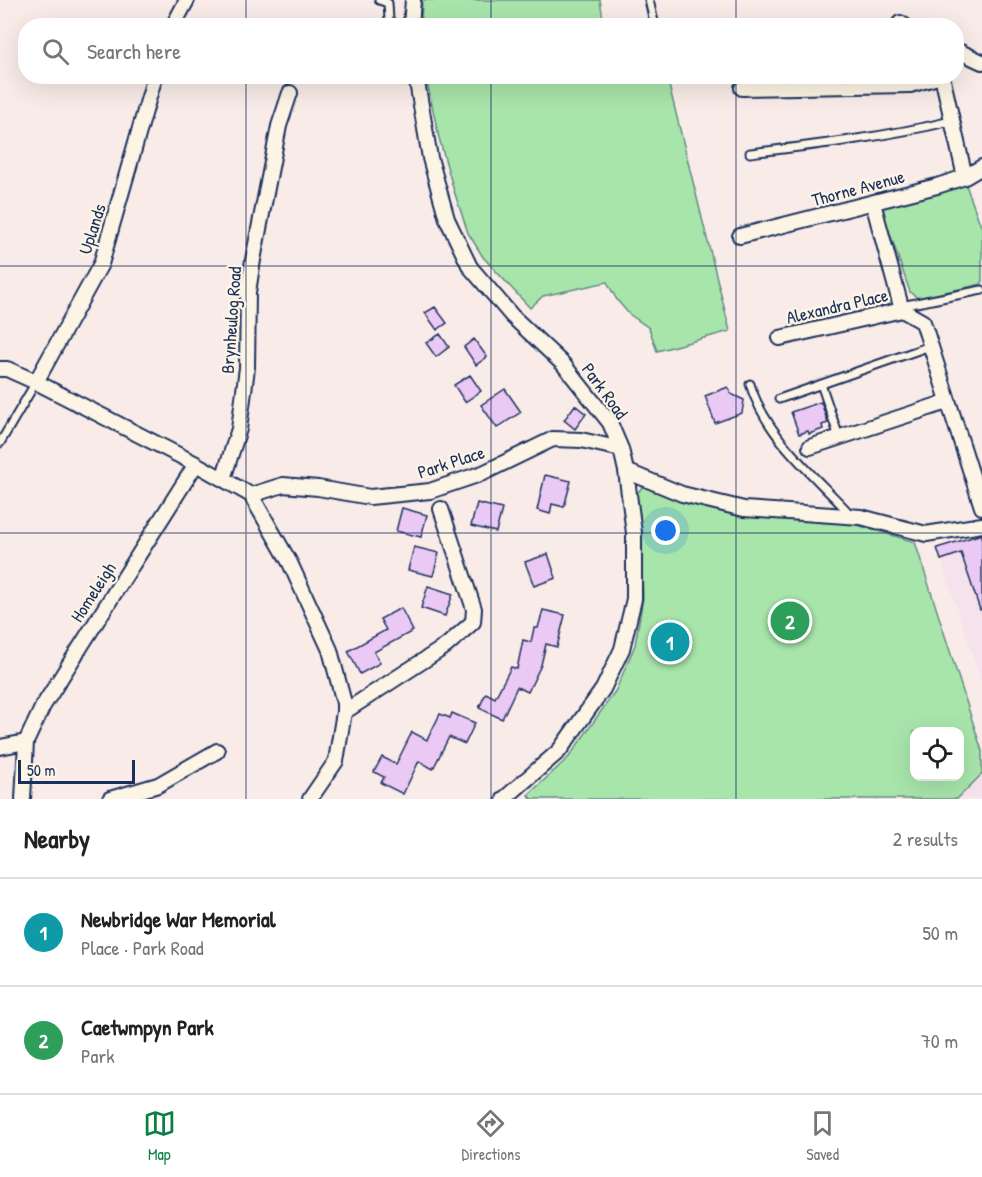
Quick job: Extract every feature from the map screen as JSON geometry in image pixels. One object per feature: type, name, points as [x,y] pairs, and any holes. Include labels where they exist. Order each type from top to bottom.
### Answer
[{"type":"street","points":[[177,18],[187,0]]},
{"type":"street","points":[[412,18],[413,0]]},
{"type":"street","points":[[964,54],[982,63]]},
{"type":"street","name":"Uplands","points":[[36,382],[101,264],[153,84]]},
{"type":"street","name":"Park Road","points":[[417,84],[430,158],[447,219],[470,267],[512,316],[563,364],[610,423],[621,449],[626,471],[634,533],[634,599],[622,649],[603,689],[559,751],[504,799]]},
{"type":"street","points":[[742,88],[914,84]]},
{"type":"street","points":[[944,84],[965,177]]},
{"type":"street","name":"Brynheulog Road","points":[[223,479],[239,429],[246,378],[248,292],[257,238],[279,126],[290,93]]},
{"type":"street","name":"Thorne Avenue","points":[[740,236],[873,203],[965,177],[982,166]]},
{"type":"street","points":[[873,203],[902,308]]},
{"type":"street","name":"Alexandra Place","points":[[780,338],[902,308],[923,322],[982,507]]},
{"type":"street","points":[[0,369],[7,369],[36,382],[196,464],[251,495],[290,563],[330,650],[344,703],[336,761],[310,799]]},
{"type":"street","points":[[810,447],[947,402]]},
{"type":"street","name":"Park Place","points":[[251,495],[283,485],[318,488],[370,497],[430,491],[483,473],[553,439],[581,440],[621,449]]},
{"type":"street","name":"Homeleigh","points":[[23,799],[26,742],[43,706],[196,464]]},
{"type":"street","points":[[626,471],[682,494],[744,509],[853,517],[926,534],[982,525]]},
{"type":"street","points":[[344,712],[446,646],[473,622],[474,609],[441,509]]},
{"type":"street","points":[[0,747],[26,742]]},
{"type":"street","points":[[110,799],[158,785],[217,752]]},
{"type":"lane","points":[[379,0],[388,3],[389,18]]},
{"type":"lane","points":[[649,0],[652,18]]},
{"type":"lane","points":[[750,153],[831,144],[951,121]]},
{"type":"lane","points":[[902,308],[982,290]]},
{"type":"lane","points":[[779,399],[930,346]]},
{"type":"lane","points":[[0,443],[36,382]]},
{"type":"lane","points":[[750,384],[756,403],[787,448],[853,517]]},
{"type":"lane","points":[[821,384],[839,437]]},
{"type":"shaded area","points":[[982,533],[982,684],[937,548]]},
{"type":"shaded area","points":[[982,774],[982,799],[957,799]]},
{"type":"green space","points":[[422,0],[600,0],[603,18],[421,18]]},
{"type":"green space","points":[[427,84],[669,84],[730,331],[657,351],[649,328],[629,314],[617,300],[607,282],[543,296],[530,308],[483,257],[468,233],[439,138]]},
{"type":"green space","points":[[966,185],[982,229],[982,284],[918,298],[910,292],[883,208],[887,205]]},
{"type":"green space","points":[[644,484],[798,518],[854,524],[915,542],[982,751],[982,774],[957,799],[531,799],[528,795],[569,757],[616,690],[635,645],[643,598],[640,514],[635,497]]},
{"type":"building","points":[[435,307],[447,323],[437,330],[425,313]]},
{"type":"building","points":[[440,334],[449,347],[436,357],[426,343]]},
{"type":"building","points":[[474,339],[487,357],[476,365],[464,347]]},
{"type":"building","points":[[470,375],[481,391],[465,402],[454,385]]},
{"type":"building","points":[[728,387],[731,394],[744,400],[742,413],[715,423],[705,396]]},
{"type":"building","points":[[505,389],[521,412],[497,428],[481,405]]},
{"type":"building","points":[[821,402],[828,423],[822,425],[823,429],[809,434],[808,431],[799,434],[791,412]]},
{"type":"building","points":[[575,405],[586,414],[575,429],[564,420]]},
{"type":"building","points":[[545,475],[571,481],[564,507],[552,504],[550,514],[537,510]]},
{"type":"building","points":[[477,503],[502,509],[496,532],[471,526]]},
{"type":"building","points":[[402,508],[427,515],[421,537],[396,531]]},
{"type":"building","points":[[982,534],[982,609],[980,610],[961,553],[941,560],[937,548]]},
{"type":"building","points":[[414,547],[439,553],[433,576],[408,570]]},
{"type":"building","points":[[548,554],[556,578],[534,586],[525,562]]},
{"type":"building","points":[[428,586],[453,594],[445,616],[421,608]]},
{"type":"building","points":[[401,608],[413,631],[374,652],[380,663],[360,674],[348,651],[386,630],[380,619]]},
{"type":"building","points":[[543,610],[565,615],[557,647],[546,644],[541,665],[528,692],[517,687],[502,719],[479,708],[486,693],[495,698],[511,667],[517,669],[523,640],[531,642],[534,628],[538,628]]},
{"type":"building","points":[[452,713],[475,723],[465,744],[449,737],[433,769],[419,761],[403,794],[381,783],[384,777],[374,772],[382,757],[396,764],[412,732],[427,740],[440,714],[450,718]]},
{"type":"place","name":"Caetwmpyn Park","points":[[790,621]]},
{"type":"place","name":"Newbridge War Memorial","points":[[670,642]]}]
